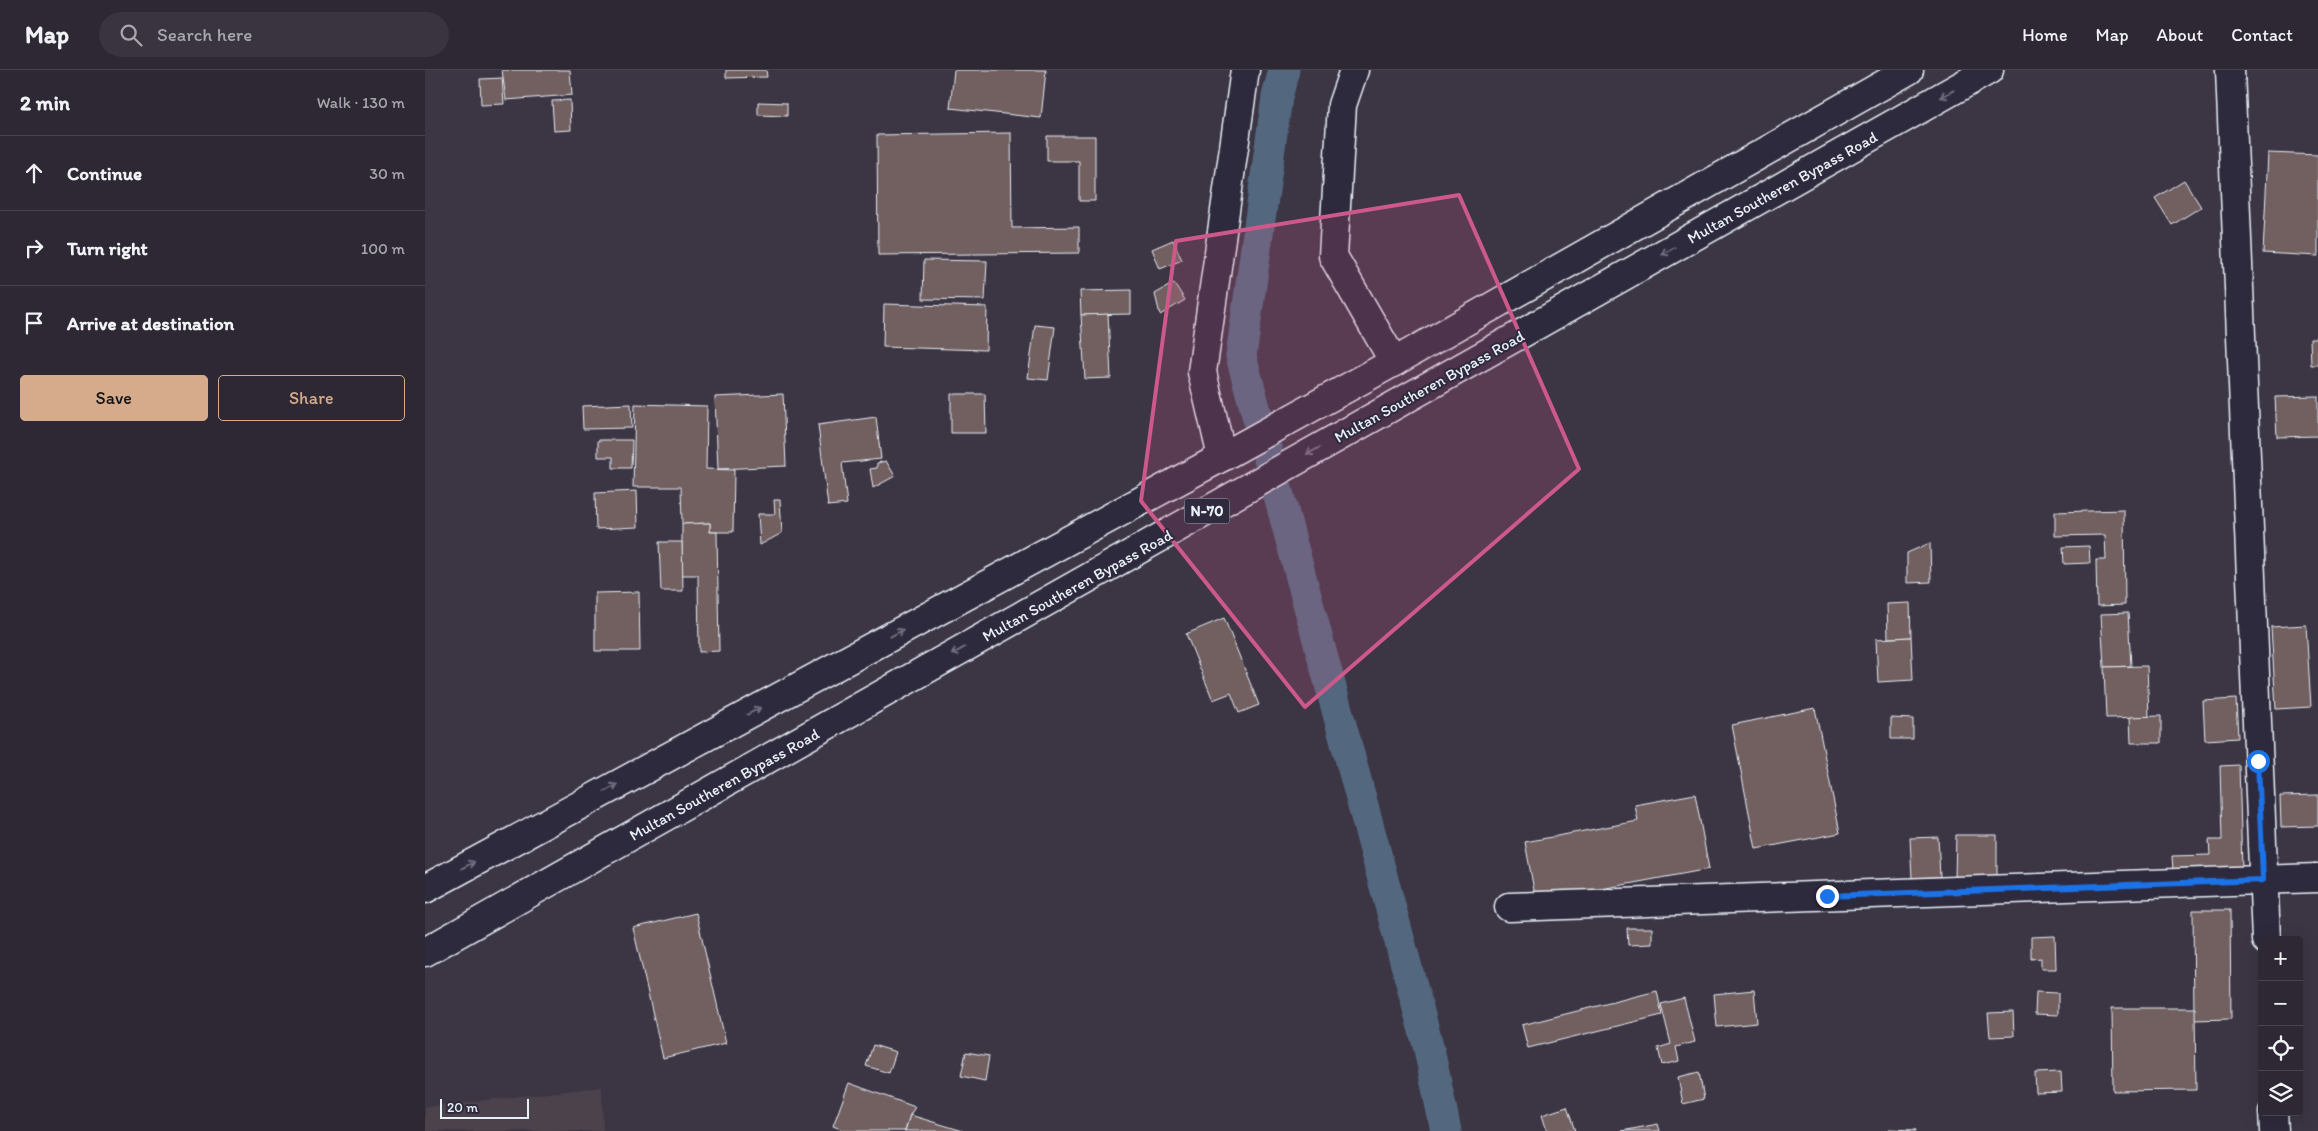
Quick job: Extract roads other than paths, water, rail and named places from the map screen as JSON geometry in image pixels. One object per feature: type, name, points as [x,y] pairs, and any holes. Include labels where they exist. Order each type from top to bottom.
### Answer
[{"type":"main road","points":[[1222,457],[1202,372],[1245,70]]},
{"type":"main road","points":[[1355,70],[1342,105],[1333,256],[1394,362]]},
{"type":"main road","name":"N-70","points":[[425,889],[1222,457],[1394,362],[1909,70]]},
{"type":"main road","name":"Multan Southeren Bypass Road","points":[[425,952],[1989,70]]},
{"type":"main road","points":[[2230,70],[2266,936]]},
{"type":"main road","points":[[1509,907],[2318,878]]},
{"type":"main road","points":[[2273,1116],[2274,1131]]},
{"type":"waterway","points":[[1284,70],[1277,97],[1241,356],[1429,1049],[1446,1131]]}]
